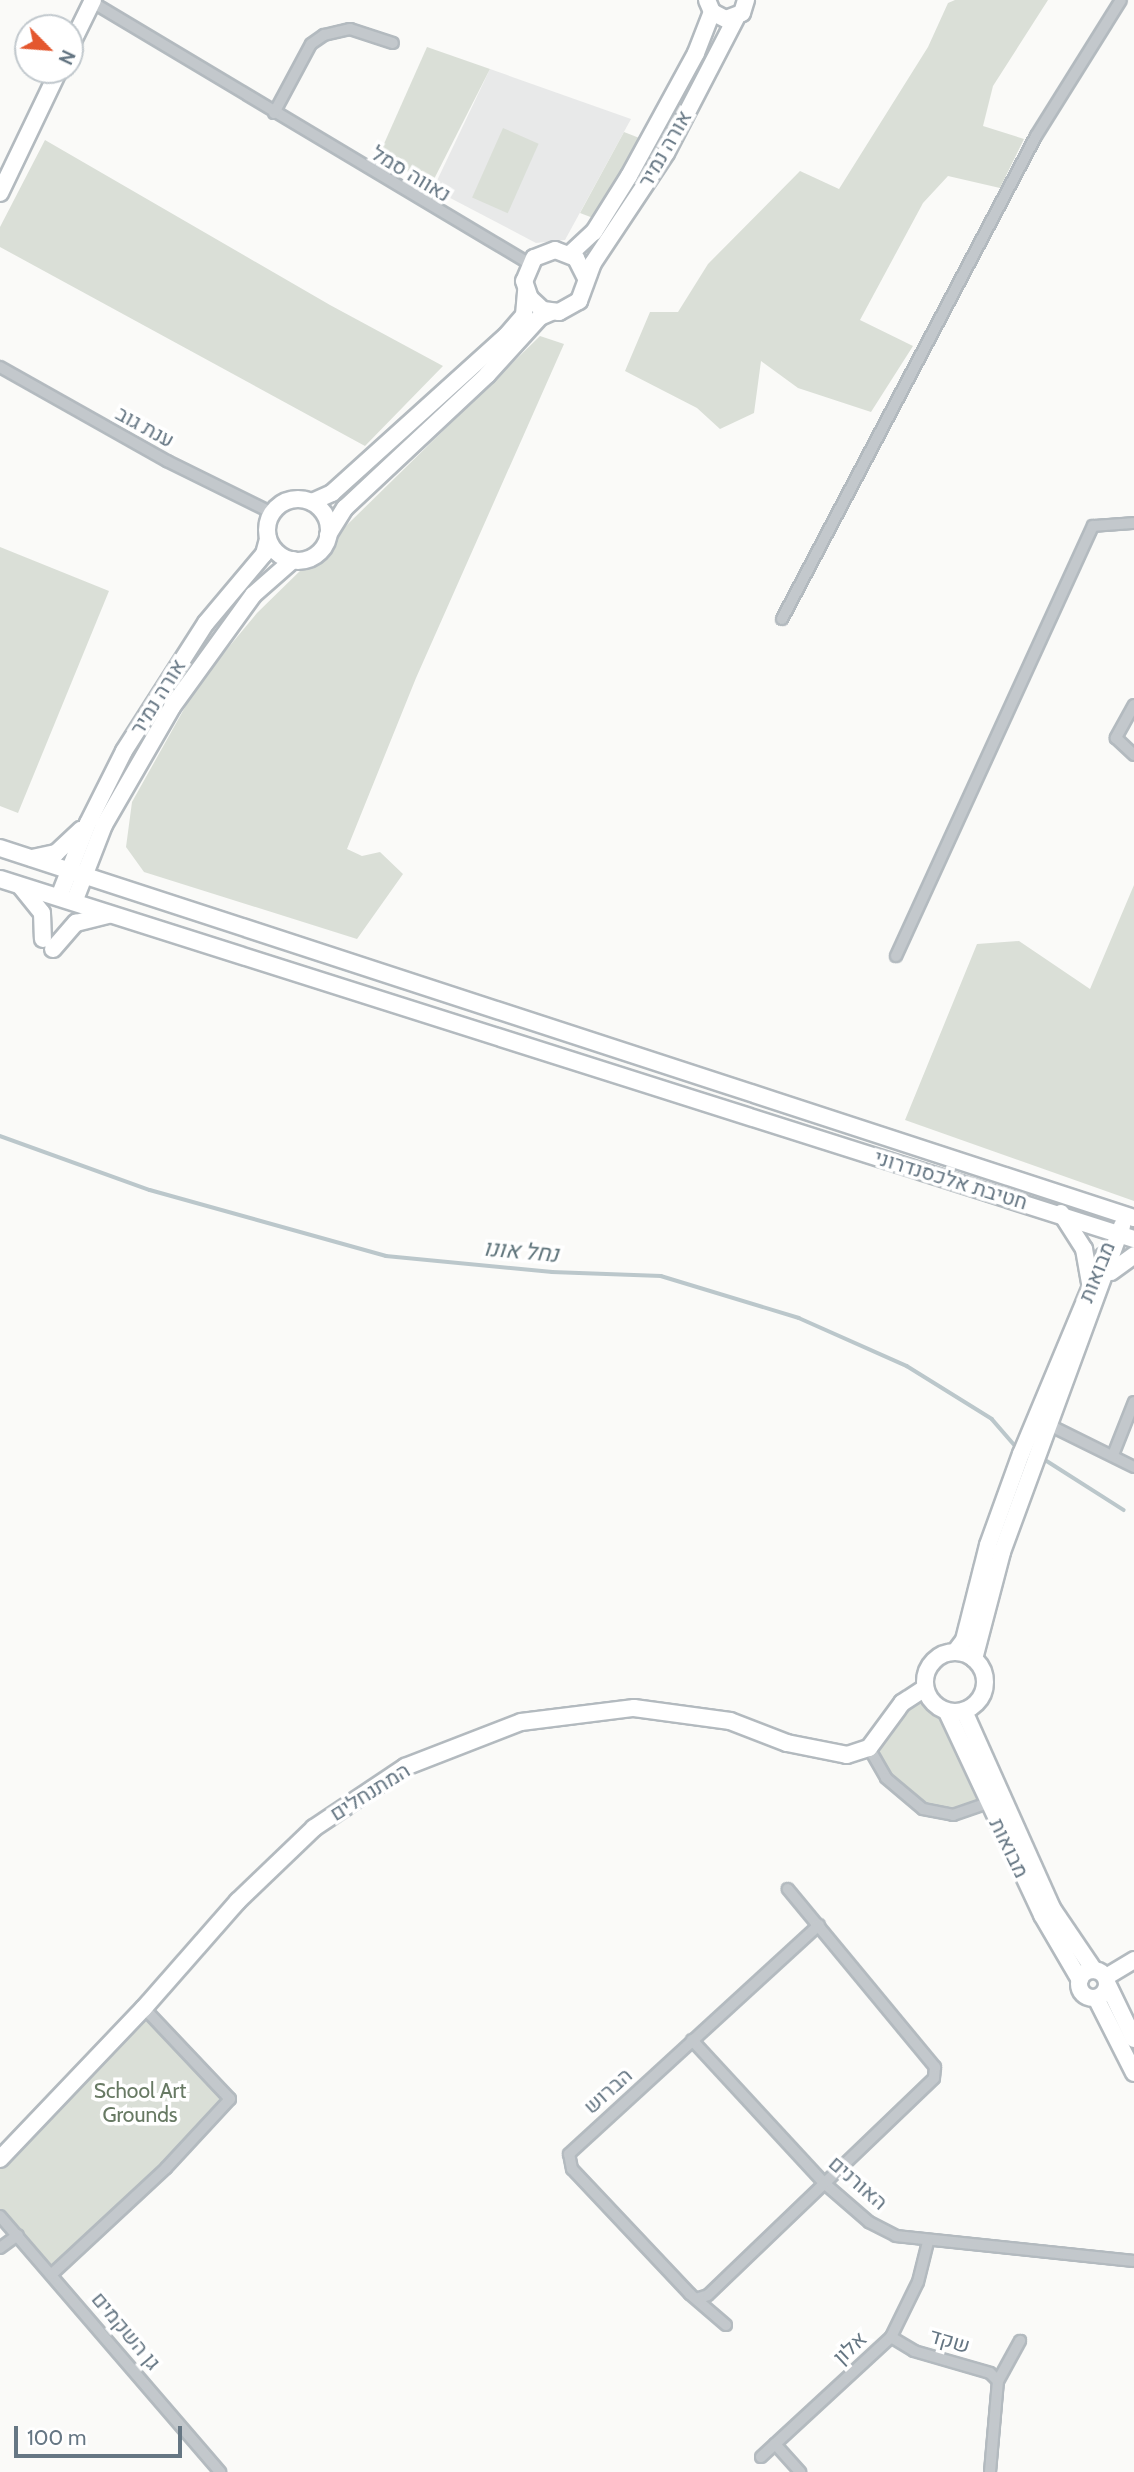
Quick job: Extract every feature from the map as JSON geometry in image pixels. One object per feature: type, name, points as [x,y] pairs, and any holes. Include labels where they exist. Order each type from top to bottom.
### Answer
[{"type":"street","name":"אורה נמיר","points":[[586,278],[666,153],[747,0]]},
{"type":"street","points":[[782,619],[1036,136],[1121,0]]},
{"type":"street","points":[[84,18],[92,1]]},
{"type":"street","name":"נאווה סמל","points":[[92,1],[274,113],[530,264]]},
{"type":"street","name":"אורה נמיר","points":[[570,254],[594,232],[629,176],[696,53],[706,5]]},
{"type":"street","points":[[706,5],[721,18],[737,16]]},
{"type":"street","points":[[274,113],[310,44],[324,35],[350,30],[393,43]]},
{"type":"street","points":[[0,193],[52,84]]},
{"type":"street","points":[[548,251],[570,254],[581,263],[586,278],[584,294],[574,306],[540,317],[487,375],[345,508],[316,555],[293,560],[278,554],[268,539],[271,513],[289,500],[312,502],[332,493],[506,336],[524,315],[530,264],[548,251]]},
{"type":"street","points":[[526,290],[536,305],[551,312]]},
{"type":"street","name":"ענת גוב","points":[[1,368],[167,461],[271,513]]},
{"type":"street","points":[[312,502],[327,519],[328,535]]},
{"type":"street","points":[[896,956],[1093,526],[1134,523]]},
{"type":"street","name":"אורה נמיר","points":[[66,900],[96,824],[157,695],[206,623],[264,554],[268,539]]},
{"type":"street","name":"אורה נמיר","points":[[96,824],[217,639],[253,595],[293,560]]},
{"type":"street","points":[[1134,705],[1116,738],[1134,755]]},
{"type":"street","points":[[30,858],[56,853],[96,824],[101,865],[123,886]]},
{"type":"street","name":"חטיבת אלכסנדרוני","points":[[0,848],[1128,1216]]},
{"type":"street","name":"חטיבת אלכסנדרוני","points":[[0,879],[768,1121],[931,1177],[1061,1213],[1123,1235]]},
{"type":"street","points":[[19,885],[41,913],[48,944],[76,923],[114,915]]},
{"type":"street","points":[[1061,1213],[1084,1249],[1091,1288]]},
{"type":"street","name":"מבואות","points":[[956,1653],[964,1640],[988,1545],[1107,1276],[1128,1216]]},
{"type":"street","name":"מבואות","points":[[974,1659],[1002,1552],[1043,1422],[1091,1288],[1123,1235]]},
{"type":"street","points":[[1107,1276],[1120,1261],[1134,1255]]},
{"type":"street","points":[[1113,1455],[1134,1402]]},
{"type":"street","points":[[1043,1422],[1134,1467]]},
{"type":"street","points":[[956,1653],[974,1659],[985,1684],[978,1701],[955,1711],[931,1701],[925,1688],[932,1663],[956,1653]]},
{"type":"street","points":[[925,1688],[902,1703],[869,1748],[886,1778],[923,1809],[953,1815],[987,1804]]},
{"type":"street","name":"המתנחלים","points":[[0,2160],[144,2008],[238,1901],[314,1828],[405,1768],[521,1722],[634,1708],[730,1721],[787,1743],[833,1753],[847,1755],[869,1748]]},
{"type":"street","name":"מבואות","points":[[955,1711],[987,1804],[1080,1980],[1083,1994],[1096,1998]]},
{"type":"street","name":"מבואות","points":[[955,1711],[1052,1908],[1103,1977],[1134,2039]]},
{"type":"street","points":[[699,2298],[708,2295],[934,2078],[935,2067],[788,1889]]},
{"type":"street","name":"הברוש","points":[[726,2325],[572,2169],[569,2154],[820,1925]]},
{"type":"street","points":[[1080,1980],[1103,1977],[1134,1960]]},
{"type":"street","points":[[1103,1977],[1096,1998],[1134,2073]]},
{"type":"street","points":[[52,2274],[166,2168],[230,2099],[144,2008]]},
{"type":"street","name":"האורנים","points":[[692,2040],[824,2183],[869,2222],[896,2236],[928,2242],[1134,2261]]},
{"type":"street","name":"גן השקמים","points":[[0,2216],[220,2472]]},
{"type":"street","points":[[0,2248],[18,2235]]},
{"type":"street","name":"אלון","points":[[761,2457],[891,2337],[918,2282],[928,2242]]},
{"type":"street","name":"שקד","points":[[891,2337],[914,2351],[990,2373],[998,2381]]},
{"type":"street","points":[[990,2472],[998,2381],[1020,2341]]},
{"type":"street","points":[[775,2444],[800,2472]]},
{"type":"shaded area","points":[[490,69],[631,119],[565,240],[536,243],[433,189]]},
{"type":"green space","points":[[955,0],[1048,0],[993,86],[983,126],[1024,139],[1000,188],[948,176],[923,203],[860,320],[913,346],[871,412],[798,388],[761,361],[754,413],[720,429],[697,408],[625,371],[650,312],[678,312],[708,264],[800,171],[839,189],[928,47],[948,3]]},
{"type":"green space","points":[[427,47],[490,69],[431,185],[379,155]]},
{"type":"green space","points":[[503,128],[539,144],[508,213],[472,197]]},
{"type":"green space","points":[[624,132],[647,141],[601,221],[580,213]]},
{"type":"green space","points":[[45,140],[330,305],[443,366],[365,446],[0,247],[0,227]]},
{"type":"green space","points":[[540,336],[564,344],[416,678],[347,849],[362,856],[380,852],[403,874],[357,939],[144,872],[126,847],[132,802],[198,684],[257,613]]},
{"type":"green space","points":[[0,547],[109,591],[18,813],[0,806]]},
{"type":"green space","points":[[1134,885],[1134,1201],[905,1120],[977,944],[1019,941],[1090,989]]},
{"type":"green space","points":[[925,1688],[931,1701],[947,1712],[987,1803],[953,1815],[923,1809],[886,1778],[869,1748]]},
{"type":"green space","name":"School Art Grounds","points":[[144,2008],[230,2099],[146,2188],[52,2269],[0,2211],[0,2163]]},
{"type":"waterway","name":"נחל אונו","points":[[0,1136],[150,1190],[386,1256],[552,1272],[661,1276],[799,1318],[907,1366],[992,1419],[1015,1445]]},
{"type":"waterway","name":"נחל אונו","points":[[1047,1461],[1124,1510]]}]
